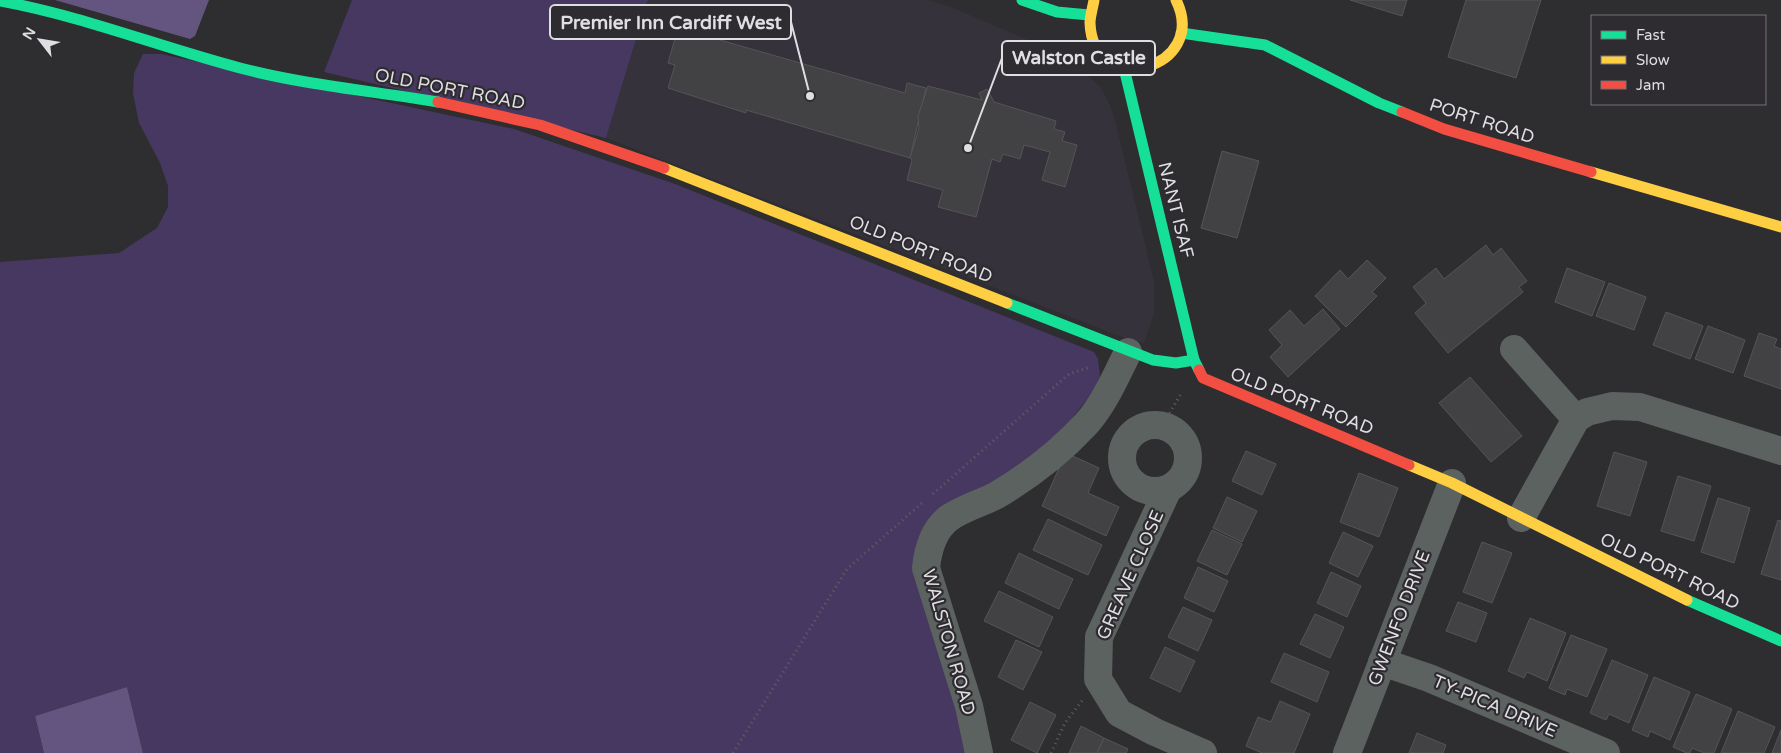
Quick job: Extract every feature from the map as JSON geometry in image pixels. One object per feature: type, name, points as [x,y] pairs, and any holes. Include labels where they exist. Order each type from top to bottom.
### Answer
[{"type":"street","points":[[1022,0],[1057,12],[1089,15]]},
{"type":"street","points":[[1094,0],[1089,15],[1090,35],[1097,50],[1109,61],[1124,68],[1148,68],[1163,60],[1174,48],[1181,33],[1182,21],[1176,0]]},
{"type":"street","name":"OLD PORT ROAD","points":[[0,1],[58,12],[239,68],[313,85],[463,106],[560,131],[809,222],[1128,352],[1163,363],[1177,365],[1194,360],[1203,378],[1216,385],[1452,484],[1667,591],[1781,641]]},
{"type":"street","name":"PORT ROAD","points":[[1181,33],[1265,45],[1379,103],[1444,129],[1781,227]]},
{"type":"street","name":"NANT ISAF","points":[[1124,68],[1194,360]]},
{"type":"street","points":[[1514,349],[1576,419]]},
{"type":"street","name":"WALSTON ROAD","points":[[979,753],[963,687],[926,568],[928,550],[935,534],[950,518],[997,495],[1022,478],[1051,457],[1087,423],[1108,391],[1128,352]]},
{"type":"street","points":[[1521,518],[1576,419],[1587,412],[1612,406],[1640,407],[1781,451]]},
{"type":"street","name":"GREAVE CLOSE","points":[[1168,489],[1147,491],[1136,486],[1128,478],[1123,468],[1121,456],[1124,445],[1140,429],[1151,425],[1162,426],[1180,436],[1188,455],[1184,475],[1168,489],[1099,637],[1098,679],[1120,713],[1154,732],[1203,753]]},
{"type":"street","name":"GWENFO DRIVE","points":[[1347,753],[1452,484]]},
{"type":"street","name":"TY-PICA DRIVE","points":[[1382,662],[1429,678],[1606,753]]},
{"type":"path","points":[[193,31],[205,0]]},
{"type":"path","points":[[1162,426],[1184,389]]},
{"type":"path","points":[[1051,753],[1065,723],[1078,703],[1104,688]]},
{"type":"shaded area","points":[[55,0],[209,0],[195,36],[190,39]]},
{"type":"shaded area","points":[[352,0],[648,0],[606,138],[324,72]]},
{"type":"shaded area","points":[[648,0],[927,0],[951,7],[1070,58],[1101,88],[1115,120],[1154,281],[1154,313],[1144,343],[1130,340],[606,138]]},
{"type":"shaded area","points":[[143,54],[161,54],[514,129],[675,184],[1094,352],[1098,359],[1100,376],[1095,389],[1051,445],[926,532],[973,753],[143,753],[127,687],[35,716],[44,753],[0,753],[0,262],[119,253],[157,228],[168,207],[168,186],[160,163],[139,123],[133,93],[134,73]]},
{"type":"shaded area","points":[[127,687],[143,753],[44,753],[35,716]]},
{"type":"building","points":[[1350,0],[1407,0],[1402,16]]},
{"type":"building","points":[[1466,0],[1541,0],[1516,78],[1448,57]]},
{"type":"building","points":[[678,28],[905,93],[907,83],[926,88],[910,158],[746,110],[746,113],[668,88],[675,65],[668,63]]},
{"type":"building","points":[[928,86],[982,100],[979,93],[987,89],[994,102],[1056,121],[1054,129],[1065,132],[1062,141],[1077,145],[1065,187],[1042,180],[1050,152],[1024,145],[1020,159],[1003,154],[1000,162],[992,159],[976,217],[938,207],[943,190],[907,180],[912,160],[910,158],[919,128],[918,116]]},
{"type":"building","points":[[1222,151],[1259,161],[1237,238],[1201,228]]},
{"type":"building","points":[[1486,245],[1493,255],[1501,248],[1527,281],[1519,287],[1523,292],[1448,353],[1415,313],[1426,303],[1413,287],[1436,268],[1444,279]]},
{"type":"building","points":[[1367,260],[1386,278],[1372,292],[1377,296],[1346,327],[1315,296],[1340,270],[1348,279]]},
{"type":"building","points":[[1567,268],[1605,282],[1592,316],[1555,302]]},
{"type":"building","points":[[1609,283],[1646,297],[1634,330],[1596,316]]},
{"type":"building","points":[[1323,309],[1340,329],[1288,377],[1270,357],[1282,345],[1269,330],[1290,310],[1304,326]]},
{"type":"building","points":[[1666,312],[1703,326],[1690,359],[1653,345]]},
{"type":"building","points":[[1708,326],[1745,340],[1733,373],[1695,359]]},
{"type":"building","points":[[1759,333],[1777,339],[1774,346],[1781,349],[1781,389],[1744,376]]},
{"type":"building","points":[[1470,377],[1522,436],[1491,462],[1439,403]]},
{"type":"building","points":[[1246,451],[1276,464],[1262,495],[1232,481]]},
{"type":"building","points":[[1614,452],[1647,462],[1630,516],[1597,506]]},
{"type":"building","points":[[1066,453],[1099,468],[1088,493],[1119,507],[1106,536],[1042,506]]},
{"type":"building","points":[[1359,473],[1398,488],[1379,537],[1340,522]]},
{"type":"building","points":[[1678,476],[1711,486],[1694,541],[1661,531]]},
{"type":"building","points":[[1227,497],[1257,511],[1242,542],[1213,528]]},
{"type":"building","points":[[1718,498],[1750,508],[1734,563],[1701,552]]},
{"type":"building","points":[[1048,519],[1102,545],[1088,575],[1033,550]]},
{"type":"building","points":[[1778,520],[1781,521],[1781,580],[1761,574]]},
{"type":"building","points":[[1212,530],[1242,544],[1227,575],[1197,561]]},
{"type":"building","points":[[1343,532],[1373,546],[1358,577],[1329,563]]},
{"type":"building","points":[[1482,542],[1512,553],[1492,603],[1463,592]]},
{"type":"building","points":[[1019,553],[1073,579],[1059,609],[1005,583]]},
{"type":"building","points":[[1198,567],[1228,581],[1214,612],[1184,598]]},
{"type":"building","points":[[1331,572],[1361,586],[1347,617],[1317,603]]},
{"type":"building","points":[[999,591],[1053,617],[1039,647],[984,621]]},
{"type":"building","points":[[1458,602],[1487,613],[1476,642],[1446,631]]},
{"type":"building","points":[[1183,607],[1212,620],[1198,651],[1168,637]]},
{"type":"building","points":[[1315,614],[1344,627],[1330,658],[1300,644]]},
{"type":"building","points":[[1530,618],[1566,633],[1547,681],[1527,672],[1524,678],[1508,671]]},
{"type":"building","points":[[1571,635],[1607,649],[1587,697],[1567,689],[1565,695],[1549,688]]},
{"type":"building","points":[[1016,640],[1042,652],[1023,690],[998,677]]},
{"type":"building","points":[[1165,647],[1195,661],[1180,692],[1150,678]]},
{"type":"building","points":[[1284,653],[1329,672],[1317,702],[1271,682]]},
{"type":"building","points":[[1612,660],[1648,675],[1629,723],[1609,714],[1606,720],[1590,713]]},
{"type":"building","points":[[1654,677],[1690,692],[1670,740],[1650,731],[1648,737],[1632,730]]},
{"type":"building","points":[[1696,694],[1732,709],[1714,753],[1704,753],[1692,748],[1690,753],[1687,753],[1673,747]]},
{"type":"building","points":[[1280,701],[1310,714],[1294,753],[1262,753],[1246,746],[1258,717],[1271,722]]},
{"type":"building","points":[[1030,702],[1056,715],[1037,753],[1011,740]]},
{"type":"building","points":[[1738,711],[1775,727],[1764,753],[1721,753]]},
{"type":"building","points":[[1081,726],[1104,738],[1097,753],[1069,753]]},
{"type":"building","points":[[1781,730],[1781,753],[1772,753]]},
{"type":"building","points":[[1417,733],[1446,745],[1443,753],[1409,753]]},
{"type":"building","points":[[1104,738],[1128,749],[1126,753],[1097,753]]},
{"type":"traffic: fast","points":[[1022,0],[1057,12],[1089,15]]},
{"type":"traffic: fast","points":[[0,1],[91,23],[210,60],[264,74],[438,102]]},
{"type":"traffic: fast","points":[[1181,33],[1265,45],[1379,103],[1402,112]]},
{"type":"traffic: fast","points":[[1124,68],[1194,360],[1199,370]]},
{"type":"traffic: fast","points":[[1007,303],[1153,360],[1176,363],[1194,360]]},
{"type":"traffic: fast","points":[[1687,600],[1781,641]]},
{"type":"traffic: slow","points":[[1094,0],[1090,23],[1096,47],[1109,62],[1127,68],[1147,66],[1165,58],[1177,44],[1182,24],[1176,0]]},
{"type":"traffic: slow","points":[[664,168],[1007,303]]},
{"type":"traffic: slow","points":[[1591,172],[1781,227]]},
{"type":"traffic: slow","points":[[1409,465],[1452,483],[1687,600]]},
{"type":"traffic: jam","points":[[438,102],[540,125],[664,168]]},
{"type":"traffic: jam","points":[[1402,112],[1444,129],[1591,172]]},
{"type":"traffic: jam","points":[[1199,370],[1203,378],[1409,465]]},
{"type":"place","name":"Premier Inn Cardiff West","points":[[810,96]]},
{"type":"place","name":"Walston Castle","points":[[968,148]]}]
